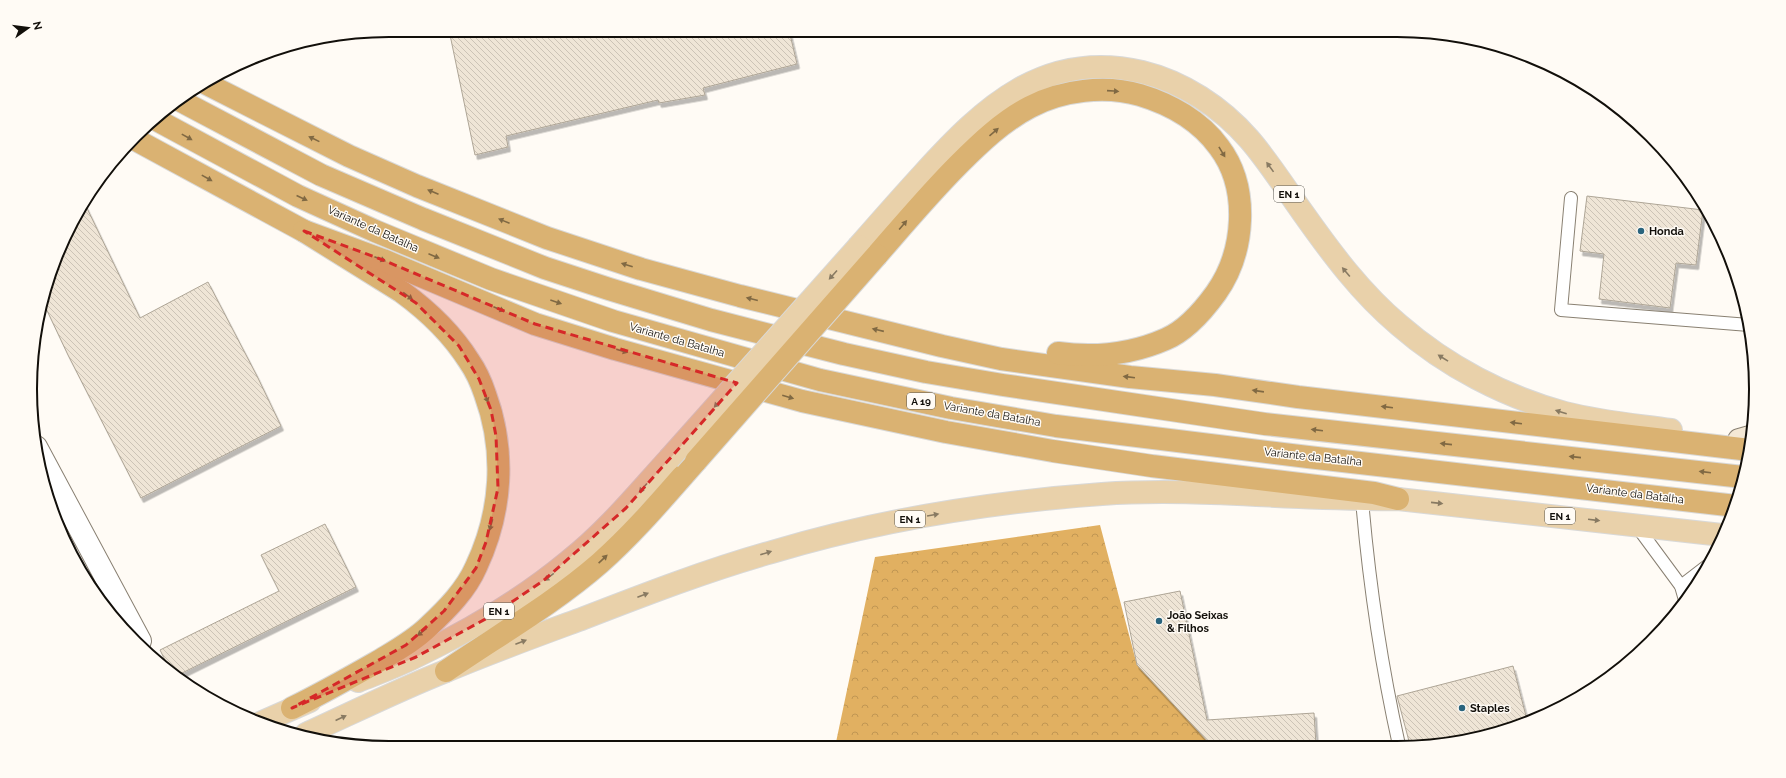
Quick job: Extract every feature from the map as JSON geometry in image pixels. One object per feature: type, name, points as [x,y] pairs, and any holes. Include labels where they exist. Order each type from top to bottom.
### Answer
[{"type":"highway","points":[[211,85],[349,156],[430,191],[547,238],[648,271],[740,296],[1001,359],[1130,377],[1215,385],[1313,399],[1745,442]]},
{"type":"highway","points":[[446,670],[550,600],[600,563],[645,518],[696,461],[868,250],[928,196],[975,148],[999,128],[1030,107],[1066,94],[1080,91],[1115,91],[1135,94],[1161,102],[1197,124],[1219,147],[1228,162],[1238,194],[1240,219],[1236,248],[1227,274],[1206,308],[1181,330],[1167,339],[1141,348],[1097,356],[1078,356],[979,344],[916,339]]},
{"type":"highway","points":[[184,103],[321,175],[423,219],[545,268],[609,290],[711,320],[844,354],[926,372],[1003,385],[1266,424],[1738,476]]},
{"type":"highway","name":"Variante da Batalha","points":[[160,122],[298,196],[375,231],[491,279],[613,322],[820,380],[951,408],[1056,426],[1729,505]]},
{"type":"highway","points":[[139,141],[304,231],[412,299],[429,314],[459,346],[480,379],[491,410],[496,436],[498,488],[486,542],[476,568],[464,587],[428,628],[406,645],[341,683],[292,708]]},
{"type":"highway","points":[[304,231],[383,260],[535,324],[615,349],[802,401],[946,432],[1053,451],[1152,466],[1374,493],[1398,499]]},
{"type":"main road","name":"EN 1","points":[[268,719],[416,657],[491,616],[570,561],[626,508],[669,459],[868,250],[954,139],[980,116],[1018,88],[1039,79],[1078,69],[1094,67],[1123,68],[1152,75],[1189,91],[1212,105],[1248,138],[1333,254],[1360,288],[1400,326],[1439,356],[1501,390],[1565,413],[1600,420],[1745,442]]},
{"type":"main road","name":"EN 1","points":[[311,732],[446,670],[715,569],[780,549],[887,523],[980,507],[1105,494],[1148,492],[1240,494],[1362,500],[1398,499],[1635,524],[1718,534]]},
{"type":"street","points":[[48,475],[115,605],[132,630]]},
{"type":"lane","points":[[1571,198],[1561,310],[1743,325]]},
{"type":"lane","points":[[1362,500],[1366,545],[1384,677],[1398,741]]},
{"type":"lane","points":[[1635,524],[1681,586],[1683,594]]},
{"type":"lane","points":[[1681,586],[1697,574]]},
{"type":"highlighted area","points":[[304,231],[383,260],[535,324],[737,383],[626,508],[543,581],[491,616],[416,657],[292,708],[406,645],[444,611],[476,568],[486,542],[498,488],[496,436],[491,410],[479,379],[459,346],[416,303]]},
{"type":"green space","points":[[1100,525],[1137,665],[1208,741],[836,741],[875,557]]},
{"type":"building","points":[[450,37],[791,37],[797,64],[703,88],[705,95],[659,103],[658,100],[506,136],[508,147],[475,155]]},
{"type":"building","name":"Honda","points":[[1587,196],[1700,210],[1703,214],[1696,265],[1676,263],[1670,308],[1599,299],[1604,254],[1580,251]]},
{"type":"building","points":[[87,208],[140,318],[208,282],[257,376],[281,426],[141,498],[68,355],[46,309],[64,254],[73,233]]},
{"type":"building","points":[[325,524],[356,587],[182,673],[165,660],[160,650],[279,591],[261,555]]},
{"type":"building","points":[[1180,591],[1207,720],[1314,713],[1316,741],[1207,741],[1137,665],[1124,602]]},
{"type":"building","name":"Staples","points":[[1513,666],[1526,716],[1488,729],[1466,734],[1443,738],[1409,740],[1397,696]]},
{"type":"place","name":"Honda","points":[[1641,231]]},
{"type":"place","name":"João Seixas & Filhos","points":[[1159,621]]},
{"type":"place","name":"Staples","points":[[1462,708]]}]
